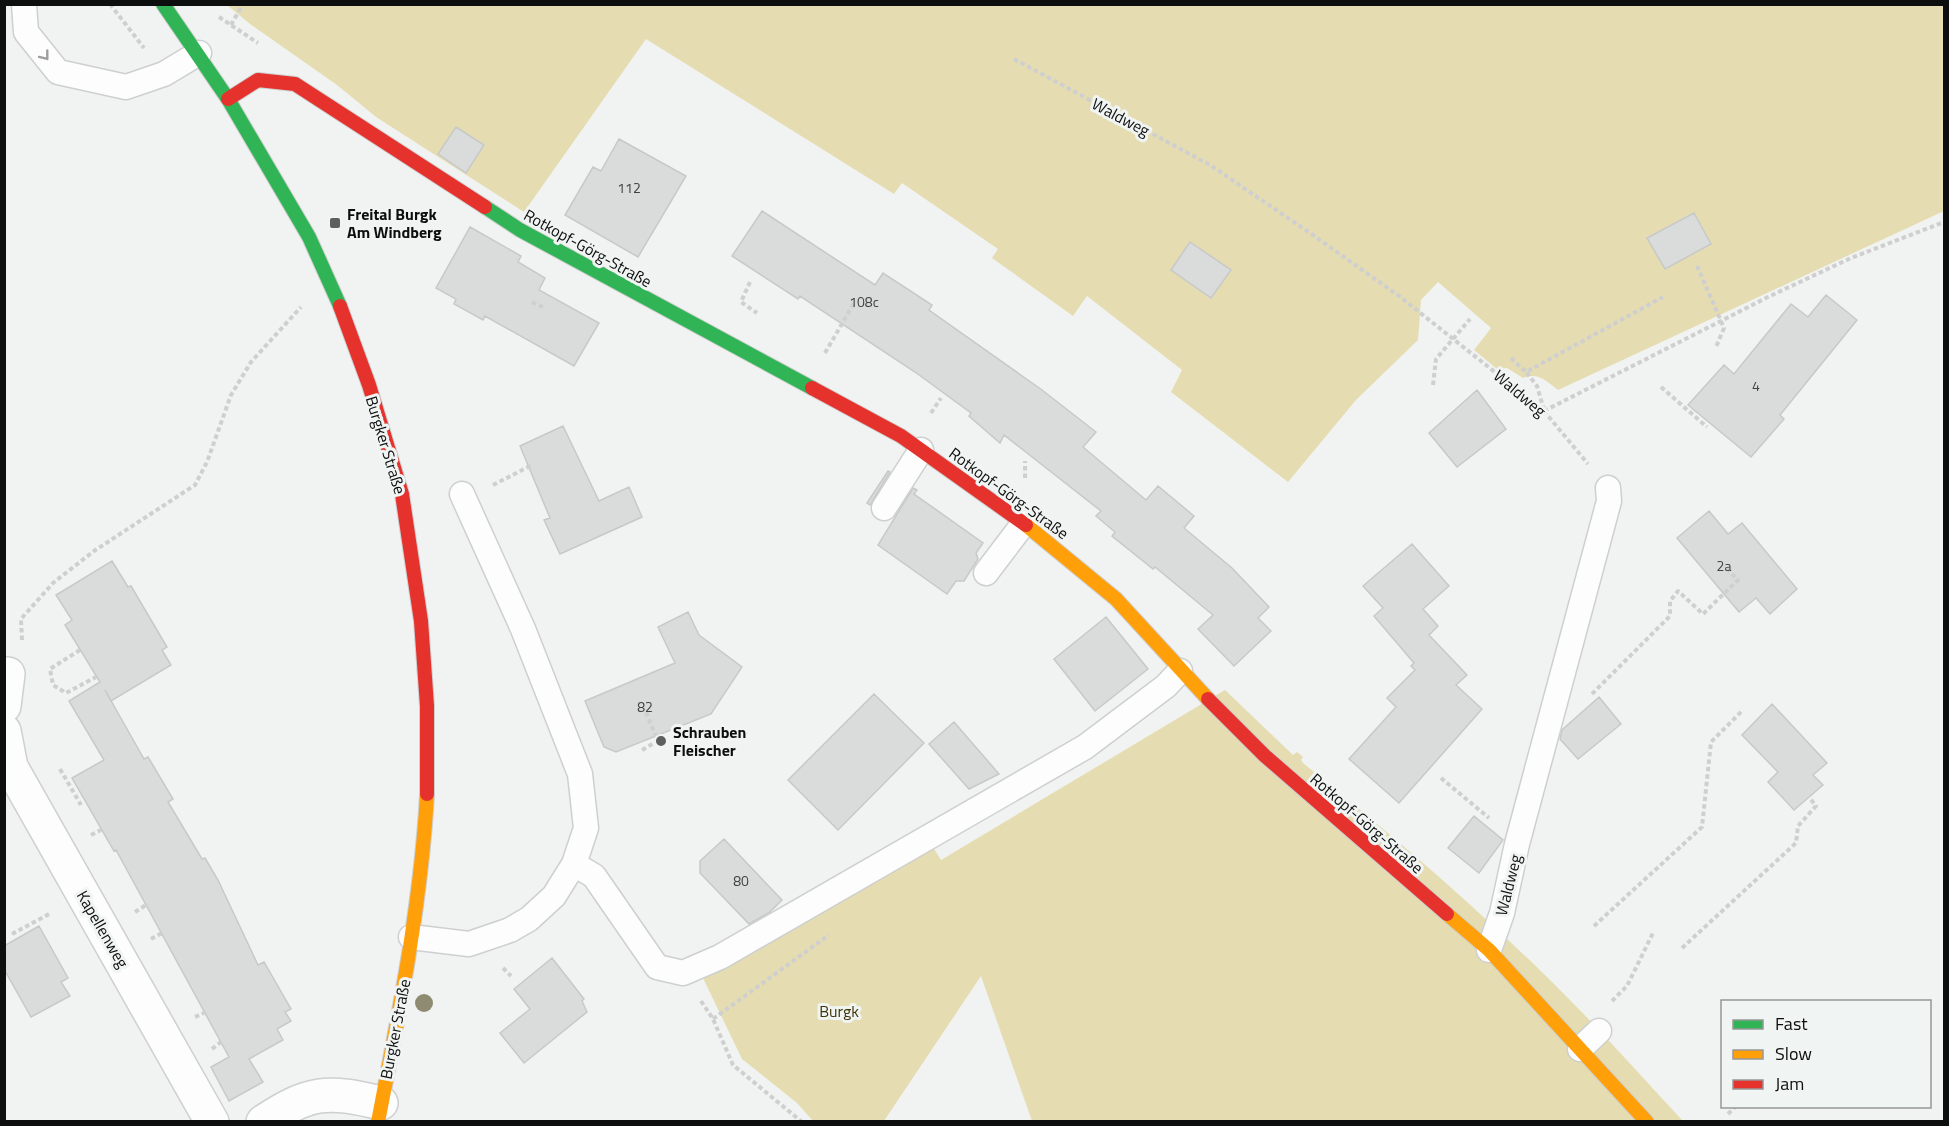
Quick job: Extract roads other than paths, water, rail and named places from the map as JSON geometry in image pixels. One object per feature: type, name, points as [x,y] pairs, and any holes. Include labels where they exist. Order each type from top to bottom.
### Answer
[{"type":"street","name":"Burgker Straße","points":[[163,4],[199,53],[228,99],[309,237],[336,296],[369,385],[402,494],[421,621],[427,706],[427,796],[420,882],[405,981],[379,1112]]},
{"type":"street","name":"Rotkopf-Görg-Straße","points":[[228,99],[258,80],[295,84],[520,230],[902,436],[1024,523],[1116,599],[1180,670],[1265,756],[1489,950],[1647,1122]]},
{"type":"street","name":"Kapellenweg","points":[[4,731],[11,768],[212,1122]]},
{"type":"street","points":[[263,1122],[290,1103],[323,1094],[346,1095],[379,1112]]},
{"type":"lane","points":[[24,4],[26,32],[58,72],[126,87],[164,74],[199,53]]},
{"type":"lane","points":[[884,508],[921,450]]},
{"type":"lane","name":"Waldweg","points":[[1489,950],[1502,913],[1517,844],[1609,501],[1608,488]]},
{"type":"lane","points":[[411,937],[469,944],[510,930],[529,919],[554,896],[574,864],[586,828],[580,774],[523,629],[462,494]]},
{"type":"lane","points":[[986,573],[1024,523]]},
{"type":"lane","points":[[574,864],[594,876],[657,967],[683,973],[720,957],[1085,747],[1166,686],[1180,670]]},
{"type":"lane","points":[[1580,1049],[1599,1031]]},
{"type":"place","name":"Freital Burgk Am Windberg","points":[[335,223]]},
{"type":"place","name":"Schrauben Fleischer","points":[[661,741]]},
{"type":"park label","name":"Burgk","points":[[839,1011]]}]
